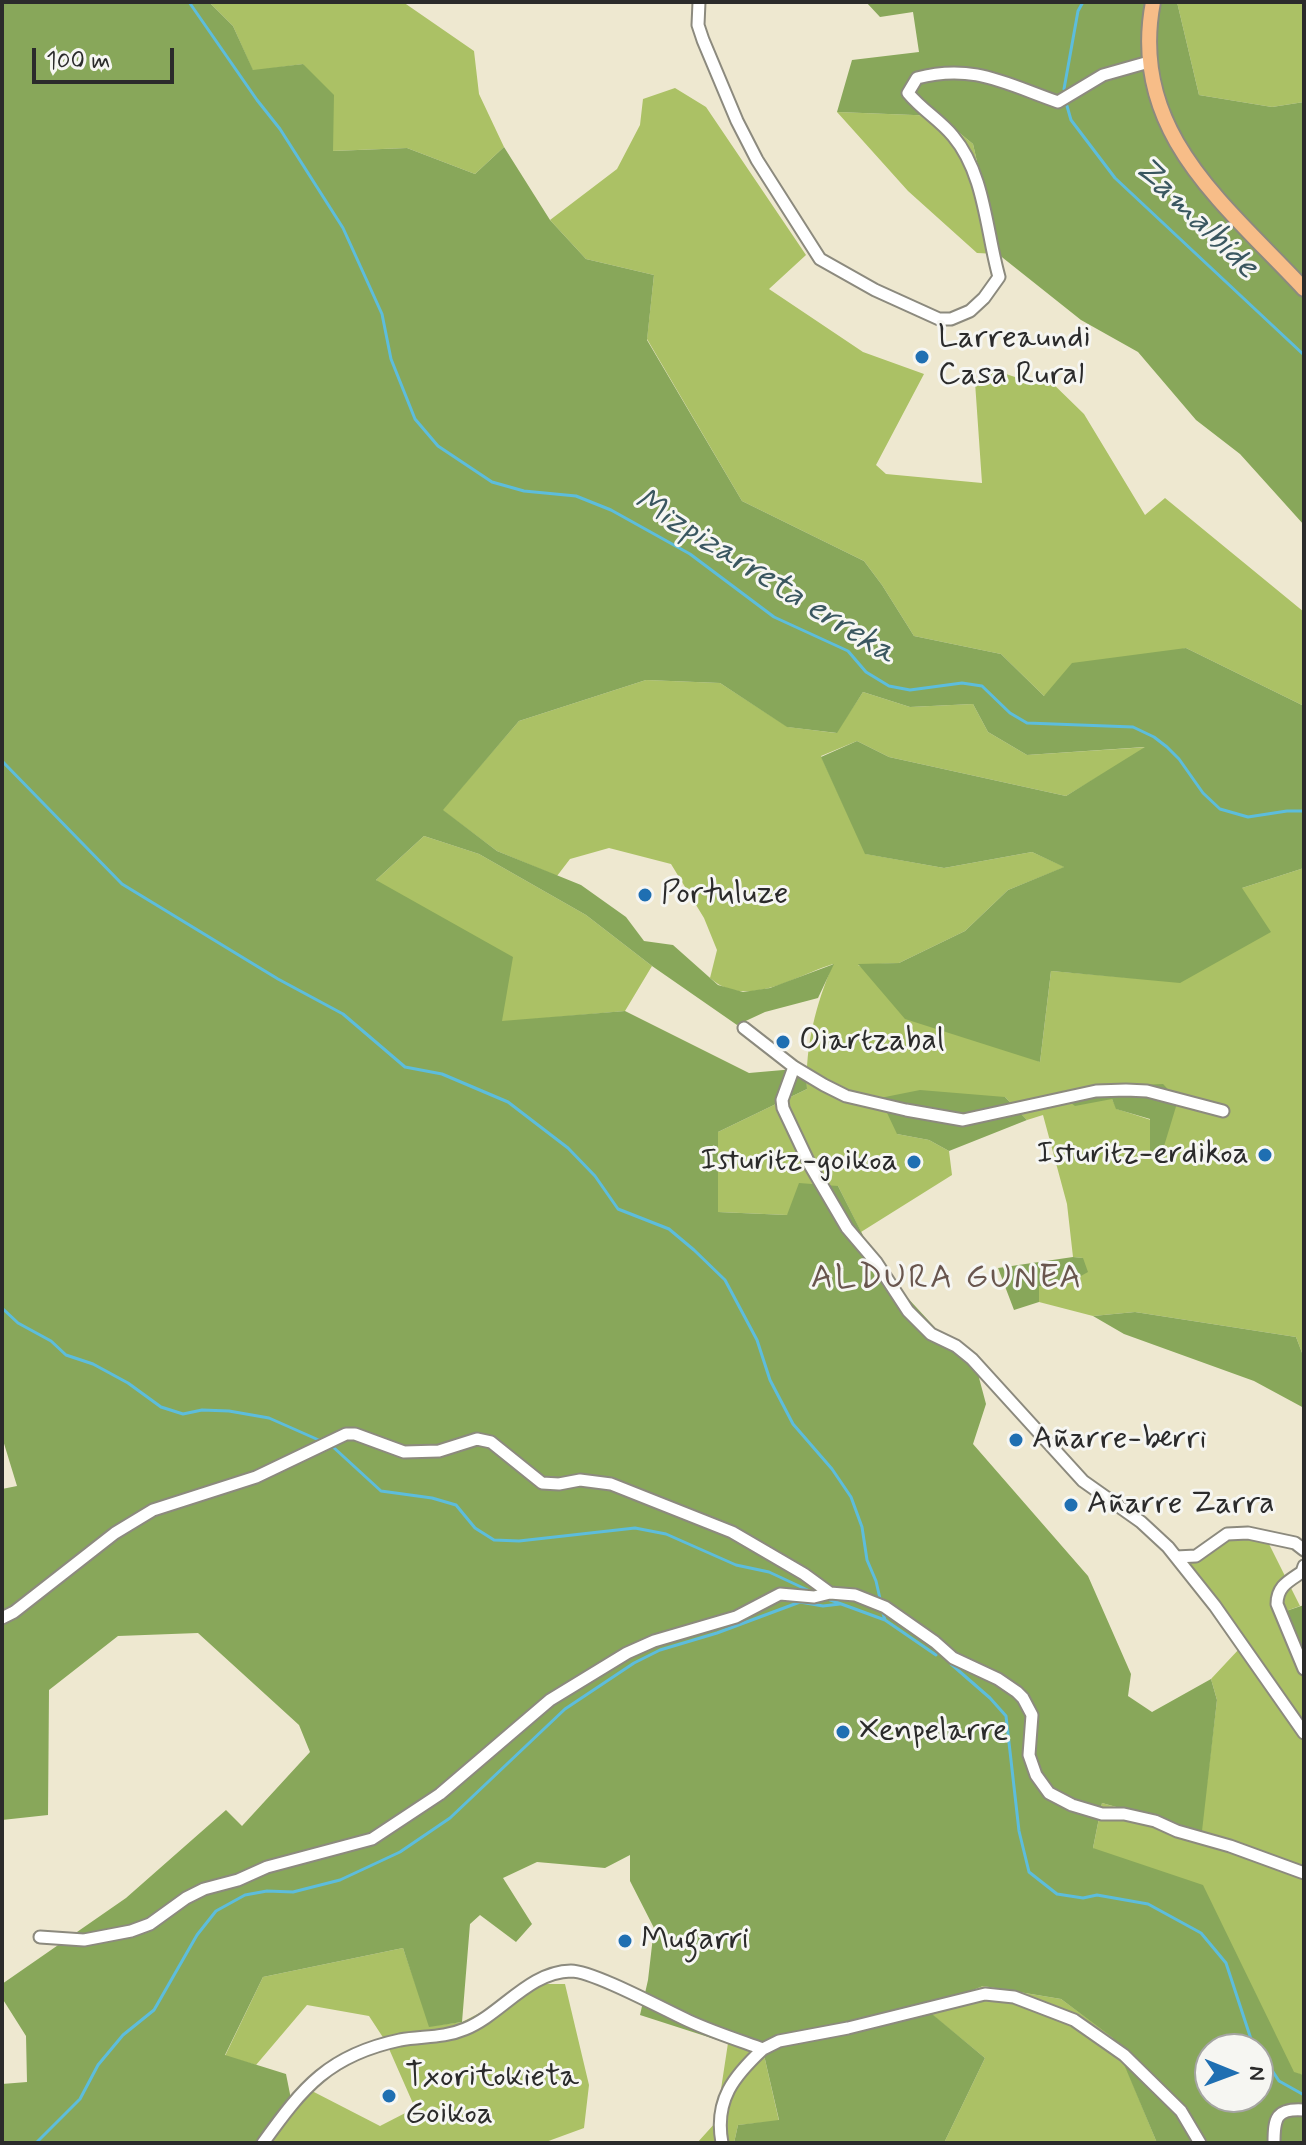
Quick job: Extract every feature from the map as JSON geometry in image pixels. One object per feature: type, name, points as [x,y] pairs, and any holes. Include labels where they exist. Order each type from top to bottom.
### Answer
[{"type":"main road","points":[[1153,2],[1149,62],[1165,123],[1186,160],[1304,289]]},
{"type":"street","points":[[699,2],[698,25],[737,121],[764,173],[820,259],[875,290],[939,319],[951,319],[970,311],[999,277],[982,200],[966,156],[952,135],[908,93],[917,78],[936,73],[966,73],[997,78],[1058,102],[1103,75],[1149,62]]},
{"type":"street","points":[[744,1028],[794,1067],[846,1096],[963,1120],[1096,1091],[1147,1091],[1223,1111]]},
{"type":"street","points":[[794,1067],[782,1100],[810,1165],[839,1215],[908,1311],[931,1334],[956,1346],[972,1359],[1083,1481],[1141,1522],[1176,1557],[1215,1606],[1304,1733]]},
{"type":"street","points":[[2,1618],[14,1612],[115,1533],[153,1510],[256,1477],[346,1434],[355,1434],[404,1452],[439,1451],[477,1439],[491,1442],[542,1483],[580,1480],[611,1484],[690,1514],[732,1532],[830,1593]]},
{"type":"street","points":[[1176,1557],[1196,1556],[1227,1534],[1248,1533],[1295,1543],[1304,1550]]},
{"type":"street","points":[[1304,1566],[1302,1572],[1277,1593],[1277,1604],[1304,1669]]},
{"type":"street","points":[[40,1937],[84,1940],[131,1931],[150,1924],[204,1889],[238,1880],[267,1867],[372,1839],[440,1794],[550,1700],[619,1657],[654,1641],[736,1617],[780,1594],[814,1597],[830,1593],[855,1595],[885,1607],[953,1658],[998,1679],[1023,1698],[1032,1715],[1029,1755],[1036,1775],[1049,1793],[1072,1805],[1102,1814],[1124,1814],[1155,1821],[1304,1873]]},
{"type":"street","points":[[263,2143],[298,2095],[324,2071],[362,2050],[402,2040],[442,2036],[468,2028],[548,1976],[574,1971],[763,2049]]},
{"type":"street","points":[[722,2143],[724,2096],[739,2071],[763,2049],[779,2041],[861,2025],[985,1994],[1014,1997],[1074,2020],[1124,2055],[1181,2111],[1200,2143]]},
{"type":"street","points":[[1274,2143],[1277,2117],[1291,2110],[1304,2110]]},
{"type":"green space","points":[[2,2],[209,2],[233,26],[253,70],[303,64],[334,95],[333,151],[407,148],[475,174],[504,147],[550,220],[586,259],[654,275],[647,340],[742,501],[864,561],[914,636],[1001,654],[1044,696],[1072,663],[1186,648],[1304,706],[1304,868],[1242,888],[1271,932],[1180,983],[1051,971],[1040,1062],[905,1019],[858,964],[899,963],[965,931],[1008,890],[1064,867],[1032,852],[944,868],[865,854],[821,757],[857,741],[889,757],[1066,796],[1145,747],[1027,755],[988,732],[973,704],[910,707],[863,692],[837,733],[787,727],[720,683],[646,680],[519,721],[443,810],[497,851],[581,885],[626,917],[644,941],[673,945],[718,985],[743,992],[770,988],[834,964],[818,998],[765,1012],[737,1025],[586,915],[479,854],[424,836],[376,880],[513,957],[502,1021],[625,1011],[749,1073],[806,1068],[807,1089],[718,1132],[718,1212],[787,1215],[799,1183],[838,1186],[879,1267],[978,1374],[986,1404],[973,1444],[1088,1576],[1131,1674],[1128,1696],[1152,1712],[1211,1679],[1217,1700],[1202,1831],[1102,1803],[1093,1848],[1203,1885],[1294,2072],[1304,2075],[1304,2143],[1157,2143],[1113,2038],[1061,1999],[983,1986],[926,2009],[985,2058],[944,2143],[734,2143],[738,2125],[779,2120],[764,2055],[640,2015],[654,1928],[630,1881],[630,1855],[605,1868],[537,1862],[503,1878],[532,1924],[516,1942],[480,1915],[470,1924],[462,2022],[429,2027],[403,1948],[263,1977],[225,2055],[286,2074],[291,2099],[257,2143],[2,2143],[2,2084],[27,2082],[26,2036],[2,1998],[2,1984],[126,1898],[226,1810],[242,1826],[310,1752],[299,1725],[198,1633],[118,1636],[49,1690],[48,1815],[2,1820],[2,1489],[17,1486],[2,1437]]},
{"type":"green space","points":[[209,2],[403,2],[474,51],[479,94],[504,147],[475,174],[407,148],[332,151],[303,64],[253,71],[233,26]]},
{"type":"green space","points":[[866,2],[1177,2],[1199,95],[1272,107],[1304,102],[1304,525],[1240,454],[1196,420],[1138,352],[1081,320],[998,254],[973,144],[939,116],[837,112],[852,60],[919,52],[913,12],[880,17]]},
{"type":"green space","points":[[1177,2],[1304,2],[1304,102],[1272,107],[1199,95]]},
{"type":"green space","points":[[675,88],[706,107],[806,255],[769,289],[863,352],[924,374],[876,465],[886,474],[982,483],[975,382],[997,371],[1036,384],[1044,375],[1084,414],[1145,515],[1165,498],[1304,612],[1304,706],[1186,648],[1044,696],[1001,654],[914,636],[864,561],[742,501],[647,339],[654,275],[586,259],[550,220],[617,169],[640,125],[643,99]]},
{"type":"green space","points":[[837,112],[939,116],[973,144],[998,254],[977,253],[908,191]]},
{"type":"green space","points":[[646,680],[720,683],[788,727],[836,733],[863,692],[910,707],[973,704],[988,732],[1027,755],[1148,747],[1066,796],[889,757],[857,741],[821,756],[866,854],[944,868],[1032,852],[1065,867],[1008,890],[965,931],[899,963],[858,965],[1040,1062],[1051,971],[1181,982],[1242,888],[1304,868],[1304,1358],[1296,1337],[1135,1312],[1093,1316],[1039,1302],[1039,1286],[1083,1258],[1073,1257],[1067,1204],[1043,1115],[1027,1120],[1005,1097],[897,1134],[929,1140],[949,1151],[952,1175],[861,1232],[838,1186],[787,1215],[718,1212],[718,1132],[807,1089],[813,1025],[833,964],[771,988],[739,991],[724,987],[710,978],[717,950],[704,918],[671,864],[609,848],[570,859],[557,876],[497,851],[442,810],[519,721]],"holes":[[[1112,1099],[1178,1100],[1150,1150],[1151,1120],[1117,1109]]]},
{"type":"green space","points":[[424,836],[479,854],[586,915],[652,966],[625,1011],[502,1022],[376,880]]},
{"type":"green space","points":[[1163,1084],[1178,1100],[1161,1156],[1150,1150],[1150,1119],[1116,1109],[1112,1099],[1075,1106],[1067,1100],[1090,1087]]},
{"type":"green space","points":[[920,1090],[1005,1097],[1027,1120],[949,1151],[929,1140],[897,1134],[880,1098]]},
{"type":"green space","points":[[1083,1258],[1088,1272],[1063,1286],[1039,1286],[1039,1302],[1014,1310],[998,1268]]},
{"type":"green space","points":[[1135,1312],[1296,1337],[1304,1358],[1304,1408],[1254,1381],[1124,1334],[1093,1316]]},
{"type":"green space","points":[[1226,1536],[1265,1536],[1300,1606],[1286,1611],[1304,1656],[1304,2075],[1294,2073],[1274,2051],[1274,2033],[1258,2033],[1093,1848],[1102,1803],[1201,1831],[1217,1700],[1211,1679],[1240,1648],[1183,1568]]},
{"type":"green space","points":[[1304,1605],[1304,1656],[1286,1611]]},
{"type":"green space","points":[[403,1948],[430,2026],[462,2022],[537,1984],[565,1984],[589,2085],[584,2128],[543,2143],[257,2143],[291,2099],[312,2091],[380,2126],[415,2108],[386,2042],[369,2016],[307,2005],[256,2065],[225,2056],[263,1977]]},
{"type":"green space","points":[[983,1986],[1061,1999],[1114,2038],[1157,2143],[944,2143],[985,2058],[925,2009]]},
{"type":"green space","points":[[728,2043],[764,2055],[779,2121],[738,2125],[734,2143],[697,2143],[716,2122]]},
{"type":"waterway","name":"Mizpizarreta erreka","points":[[189,2],[280,129],[343,228],[382,314],[391,359],[415,419],[438,446],[492,482],[524,491],[576,496],[611,510],[690,554],[774,617],[848,651],[866,672],[889,686],[910,690],[962,683],[982,686],[1010,713],[1027,723],[1133,727],[1167,747],[1203,793],[1220,809],[1248,817],[1304,811]]},
{"type":"waterway","name":"Zamalbide","points":[[1064,89],[1078,11],[1083,2]]},
{"type":"waterway","name":"Zamalbide","points":[[1067,106],[1071,120],[1115,178],[1304,355]]},
{"type":"waterway","points":[[2,761],[122,884],[278,979],[343,1014],[405,1067],[442,1074],[508,1102],[568,1148],[595,1176],[618,1209],[669,1229],[694,1250],[725,1280],[757,1340],[770,1380],[793,1424],[832,1469],[851,1497],[862,1527],[867,1560],[881,1603]]},
{"type":"waterway","points":[[2,1308],[18,1323],[51,1341],[66,1355],[93,1364],[128,1383],[161,1407],[183,1414],[202,1410],[229,1411],[269,1418],[321,1441]]},
{"type":"waterway","points":[[332,1446],[381,1491],[432,1498],[456,1505],[475,1528],[494,1540],[519,1541],[635,1528],[666,1534],[736,1565],[769,1572],[814,1593]]},
{"type":"waterway","points":[[825,1598],[885,1620],[936,1655]]},
{"type":"waterway","points":[[36,2143],[80,2099],[98,2065],[123,2035],[154,2010],[197,1935],[216,1911],[245,1895],[267,1891],[293,1892],[340,1880],[400,1852],[450,1818],[565,1709],[634,1663],[660,1650],[717,1633],[800,1602],[823,1606],[840,1604]]},
{"type":"waterway","points":[[882,1610],[885,1620]]},
{"type":"waterway","points":[[951,1664],[1006,1716],[1019,1831],[1029,1872],[1057,1894],[1083,1898],[1097,1895],[1148,1904],[1201,1933],[1226,1963],[1249,2033]]},
{"type":"waterway","points":[[1274,2073],[1279,2081],[1304,2095]]},
{"type":"place","name":"Larreaundi Casa Rural","points":[[922,357]]},
{"type":"place","name":"Portuluze","points":[[645,895]]},
{"type":"place","name":"Oiartzabal","points":[[783,1042]]},
{"type":"place","name":"Isturitz-erdikoa","points":[[1265,1155]]},
{"type":"place","name":"Isturitz-goikoa","points":[[914,1162]]},
{"type":"place","name":"Añarre-berri","points":[[1016,1440]]},
{"type":"place","name":"Añarre Zarra","points":[[1071,1505]]},
{"type":"place","name":"Xenpelarre","points":[[843,1732]]},
{"type":"place","name":"Mugarri","points":[[625,1941]]},
{"type":"place","name":"Txoritokieta Goikoa","points":[[389,2096]]},
{"type":"district","name":"ALDURA GUNEA","points":[[947,1280]]}]
